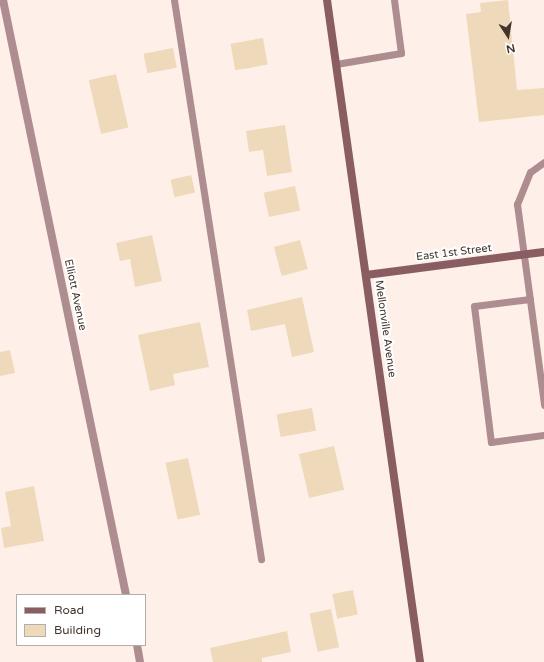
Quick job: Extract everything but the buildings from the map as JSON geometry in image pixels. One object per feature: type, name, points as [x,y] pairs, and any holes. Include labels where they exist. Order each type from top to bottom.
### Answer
[{"type":"street","name":"Elliott Avenue","points":[[3,0],[126,594]]},
{"type":"street","name":"Mellonville Avenue","points":[[327,0],[420,662]]},
{"type":"street","name":"East 1st Street","points":[[366,275],[544,252]]},
{"type":"street","points":[[137,646],[140,662]]},
{"type":"lane","points":[[174,0],[261,559]]},
{"type":"lane","points":[[336,64],[401,53],[394,0]]},
{"type":"lane","points":[[544,162],[530,172],[516,204],[544,405]]},
{"type":"lane","points":[[530,299],[474,306],[490,442],[544,435]]}]
